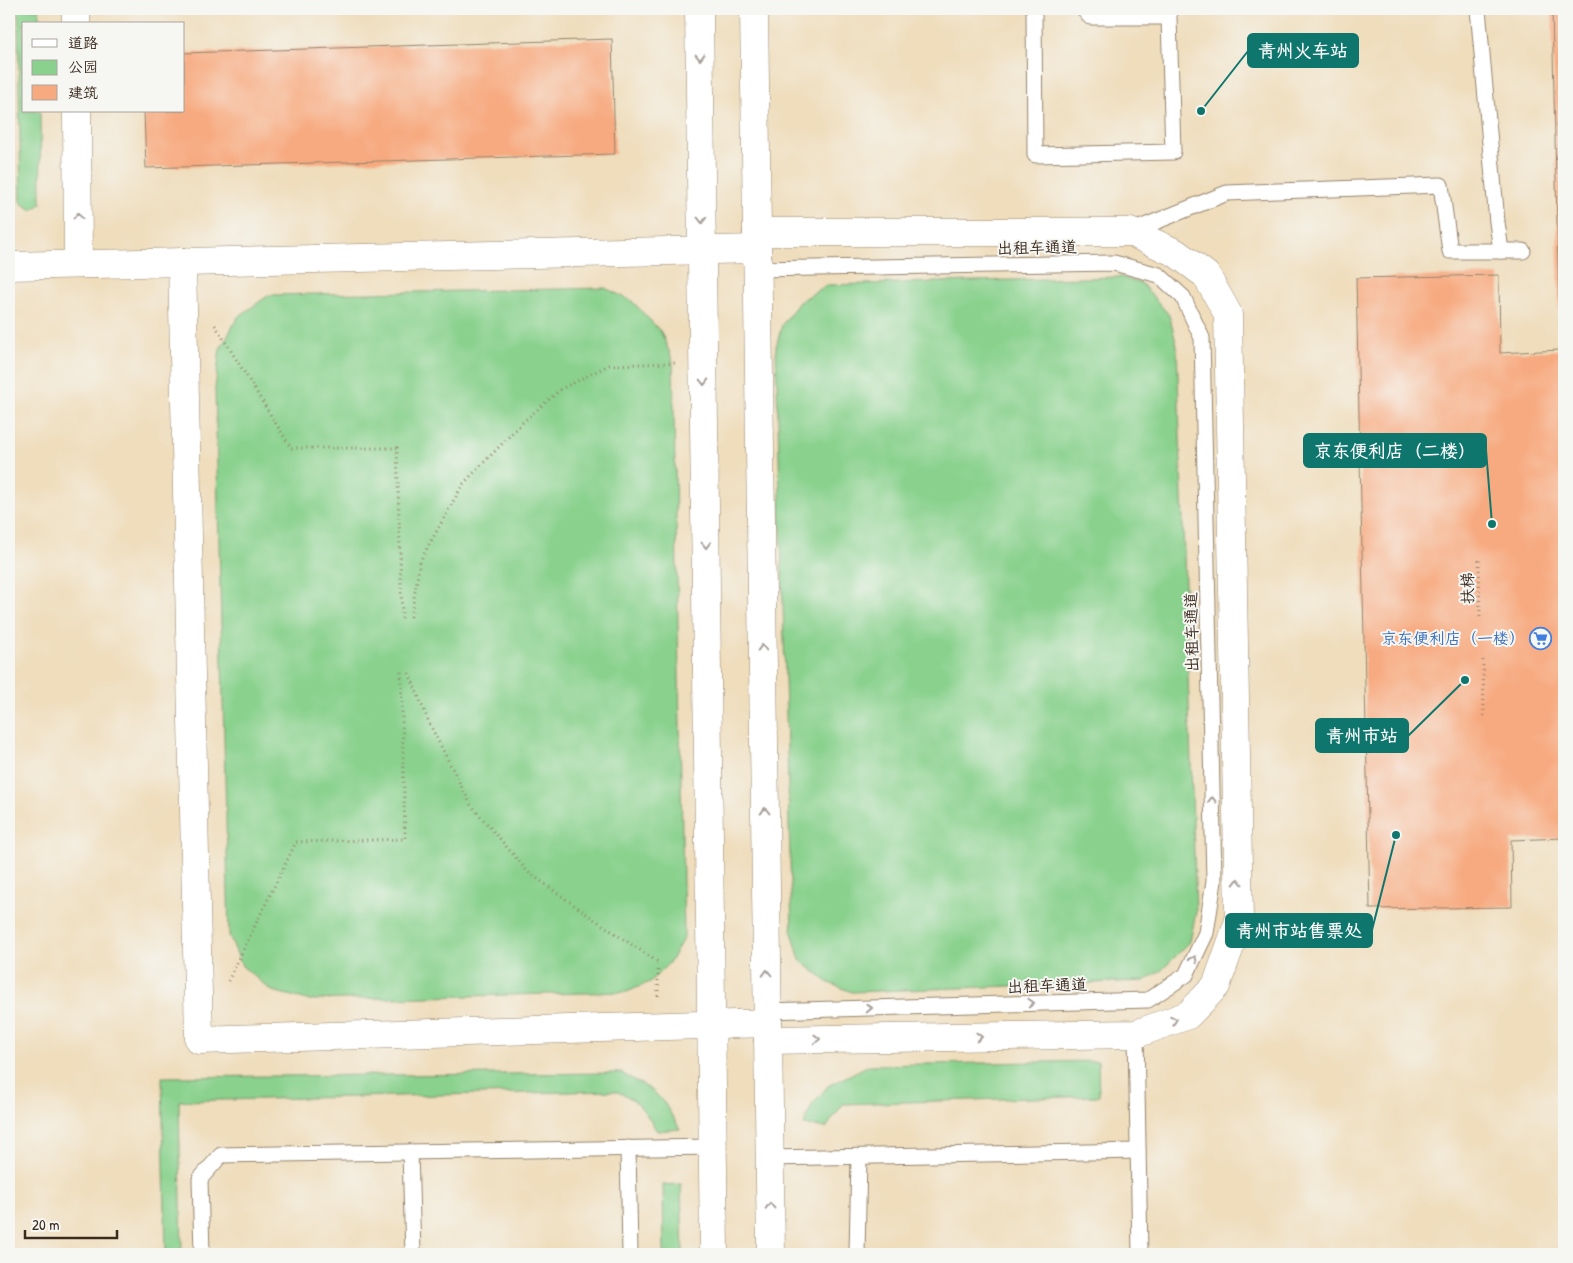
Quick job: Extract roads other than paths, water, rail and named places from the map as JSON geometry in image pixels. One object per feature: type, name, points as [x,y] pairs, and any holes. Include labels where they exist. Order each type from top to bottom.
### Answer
[{"type":"street","points":[[76,9],[76,22]]},
{"type":"street","points":[[700,9],[714,1254]]},
{"type":"street","points":[[754,9],[771,1254]]},
{"type":"street","points":[[77,112],[78,264]]},
{"type":"street","points":[[9,266],[78,264],[702,250],[757,250],[1130,232],[1176,253],[1206,275],[1228,314],[1239,920],[1216,986],[1188,1015],[1136,1034],[711,1025],[200,1040],[182,262]]},
{"type":"lane","points":[[1034,9],[1035,155],[1173,152],[1169,17],[1088,11]]},
{"type":"lane","points":[[1478,9],[1501,251]]},
{"type":"lane","points":[[1130,232],[1227,193],[1441,185],[1450,251],[1523,251]]},
{"type":"lane","name":"出租车通道","points":[[757,250],[1114,263],[1159,275],[1183,297],[1202,338],[1214,881],[1206,933],[1186,975],[1148,1000],[768,1025]]},
{"type":"lane","points":[[1136,1034],[1140,1254]]},
{"type":"lane","points":[[202,1254],[200,1180],[221,1155],[713,1147]]},
{"type":"lane","points":[[628,1148],[630,1254]]},
{"type":"lane","points":[[770,1158],[859,1158],[1138,1150]]},
{"type":"lane","points":[[410,1152],[413,1254]]},
{"type":"lane","points":[[857,1254],[859,1158]]},
{"type":"place","name":"青州火车站","points":[[1201,111]]},
{"type":"place","name":"京东便利店（二楼）","points":[[1492,524]]},
{"type":"place","name":"京东便利店（一楼）","points":[[1541,638]]},
{"type":"place","name":"青州市站","points":[[1465,680]]},
{"type":"place","name":"青州市站售票处","points":[[1396,835]]}]
